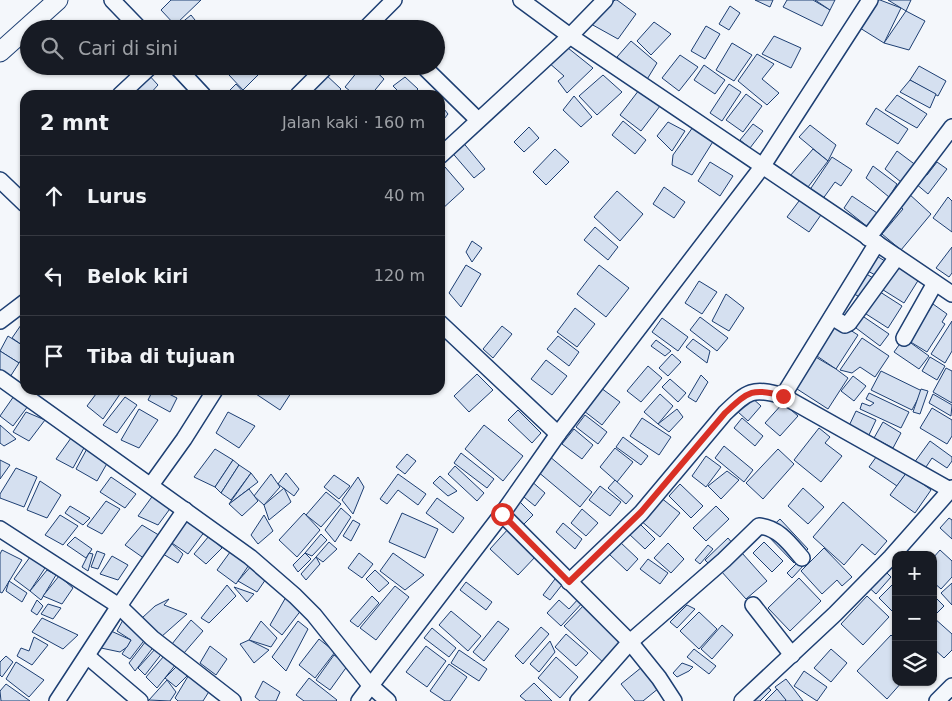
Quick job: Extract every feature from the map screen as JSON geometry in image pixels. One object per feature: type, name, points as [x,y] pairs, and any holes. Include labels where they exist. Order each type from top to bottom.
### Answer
[{"type":"street","points":[[112,0],[131,20]]},
{"type":"street","points":[[374,20],[394,0]]},
{"type":"street","points":[[521,0],[570,36],[762,167],[952,294]]},
{"type":"street","points":[[445,151],[570,36],[605,0]]},
{"type":"street","points":[[359,701],[502,514],[558,434],[762,167],[870,0]]},
{"type":"street","points":[[32,20],[50,2]]},
{"type":"street","points":[[0,52],[20,32]]},
{"type":"street","points":[[125,90],[141,75]]},
{"type":"street","points":[[184,75],[198,90]]},
{"type":"street","points":[[303,90],[318,75]]},
{"type":"street","points":[[431,75],[478,120]]},
{"type":"street","points":[[783,396],[832,317],[873,240],[951,131]]},
{"type":"street","points":[[0,180],[20,199]]},
{"type":"street","points":[[832,317],[845,325],[849,323],[897,256]]},
{"type":"street","points":[[904,338],[935,283]]},
{"type":"street","points":[[0,321],[20,306]]},
{"type":"street","points":[[445,328],[558,434]]},
{"type":"street","points":[[0,378],[20,392]]},
{"type":"street","points":[[569,582],[641,512],[725,413],[739,399],[751,392],[766,391],[783,396],[951,490],[891,557],[835,614],[742,701]]},
{"type":"street","points":[[24,395],[250,557],[296,596],[331,634],[370,685],[388,701]]},
{"type":"street","points":[[151,485],[184,439],[212,395]]},
{"type":"street","points":[[57,701],[185,510]]},
{"type":"street","points":[[502,514],[630,642],[659,678],[674,701]]},
{"type":"street","points":[[578,701],[630,642],[724,560],[759,526],[769,527],[778,532],[802,558]]},
{"type":"street","points":[[0,529],[119,606],[152,638],[233,701]]},
{"type":"street","points":[[753,605],[792,655]]},
{"type":"street","points":[[87,656],[140,701]]},
{"type":"street","points":[[936,701],[952,686]]},
{"type":"building","points":[[171,0],[201,0],[180,20],[170,20],[161,10]]},
{"type":"building","points":[[615,0],[636,14],[618,39],[591,24]]},
{"type":"building","points":[[755,0],[773,0],[770,7]]},
{"type":"building","points":[[787,0],[813,0],[830,10],[822,26],[783,7]]},
{"type":"building","points":[[815,0],[835,0],[830,10]]},
{"type":"building","points":[[875,0],[901,8],[884,43],[860,28]]},
{"type":"building","points":[[888,0],[911,0],[906,11]]},
{"type":"building","points":[[730,6],[740,13],[729,30],[719,24]]},
{"type":"building","points":[[906,11],[925,21],[909,50],[884,43]]},
{"type":"building","points":[[191,15],[195,20],[185,20]]},
{"type":"building","points":[[654,22],[671,34],[651,55],[637,41]]},
{"type":"building","points":[[706,26],[720,34],[705,59],[691,51]]},
{"type":"building","points":[[774,36],[801,48],[791,68],[762,54]]},
{"type":"building","points":[[631,41],[657,63],[646,81],[617,57]]},
{"type":"building","points":[[732,43],[752,55],[734,81],[716,70]]},
{"type":"building","points":[[563,44],[593,68],[567,93],[558,81],[564,76],[548,62]]},
{"type":"building","points":[[757,54],[774,64],[762,79],[779,93],[767,105],[738,81]]},
{"type":"building","points":[[680,55],[698,67],[679,91],[662,78]]},
{"type":"building","points":[[704,65],[725,80],[715,94],[694,80]]},
{"type":"building","points":[[919,66],[946,81],[938,96],[910,80]]},
{"type":"building","points":[[145,75],[149,75],[158,85],[154,90],[129,90]]},
{"type":"building","points":[[229,75],[258,75],[243,90]]},
{"type":"building","points":[[322,75],[326,75],[341,89],[315,90],[311,86]]},
{"type":"building","points":[[355,75],[380,75],[384,79],[375,90],[349,90],[345,87]]},
{"type":"building","points":[[603,75],[622,92],[597,115],[579,96]]},
{"type":"building","points":[[405,77],[418,89],[397,90],[393,86]]},
{"type":"building","points":[[910,80],[936,94],[930,108],[900,92]]},
{"type":"building","points":[[236,84],[241,90],[230,90]]},
{"type":"building","points":[[729,84],[741,92],[722,121],[710,113]]},
{"type":"building","points":[[639,90],[660,106],[641,131],[620,115]]},
{"type":"building","points":[[746,94],[762,106],[743,132],[726,120]]},
{"type":"building","points":[[897,95],[927,114],[917,128],[885,110]]},
{"type":"building","points":[[574,96],[592,117],[581,127],[563,110]]},
{"type":"building","points":[[876,108],[908,129],[898,144],[866,124]]},
{"type":"building","points":[[623,121],[646,140],[635,154],[612,135]]},
{"type":"building","points":[[668,122],[685,131],[672,151],[657,136]]},
{"type":"building","points":[[753,124],[763,131],[750,148],[740,140]]},
{"type":"building","points":[[810,125],[836,145],[828,161],[799,137]]},
{"type":"building","points":[[529,127],[539,138],[524,152],[514,142]]},
{"type":"building","points":[[693,127],[714,140],[692,175],[672,165],[673,155]]},
{"type":"building","points":[[461,140],[485,169],[474,178],[449,149]]},
{"type":"building","points":[[555,149],[569,162],[546,185],[533,172]]},
{"type":"building","points":[[813,149],[828,161],[808,187],[790,176]]},
{"type":"building","points":[[897,151],[917,166],[901,182],[885,169]]},
{"type":"building","points":[[832,157],[852,170],[841,186],[835,182],[822,200],[809,191]]},
{"type":"building","points":[[710,162],[733,176],[720,196],[698,181]]},
{"type":"building","points":[[937,162],[947,169],[928,194],[915,183],[922,173],[927,175]]},
{"type":"building","points":[[873,166],[897,184],[889,197],[866,178]]},
{"type":"building","points":[[445,167],[464,189],[445,206]]},
{"type":"building","points":[[664,187],[685,202],[674,218],[653,204]]},
{"type":"building","points":[[617,191],[643,214],[620,241],[594,217]]},
{"type":"building","points":[[908,193],[931,214],[901,250],[882,234],[903,209],[898,205]]},
{"type":"building","points":[[852,196],[880,215],[869,228],[844,208]]},
{"type":"building","points":[[802,197],[823,212],[809,232],[787,217]]},
{"type":"building","points":[[948,197],[952,201],[952,232],[933,218]]},
{"type":"building","points":[[595,227],[618,247],[608,260],[584,240]]},
{"type":"building","points":[[472,241],[482,248],[472,262],[466,252]]},
{"type":"building","points":[[952,247],[952,273],[949,277],[936,268]]},
{"type":"building","points":[[875,255],[885,261],[877,276],[866,270]]},
{"type":"building","points":[[896,264],[919,279],[904,303],[880,288]]},
{"type":"building","points":[[466,265],[481,274],[461,307],[449,293]]},
{"type":"building","points":[[599,265],[629,288],[606,317],[577,294]]},
{"type":"building","points":[[861,271],[875,279],[864,299],[850,292]]},
{"type":"building","points":[[699,281],[717,292],[702,314],[685,303]]},
{"type":"building","points":[[877,290],[902,306],[888,328],[863,312]]},
{"type":"building","points":[[726,294],[744,308],[729,331],[712,321]]},
{"type":"building","points":[[933,304],[947,314],[942,322],[945,324],[927,352],[909,341]]},
{"type":"building","points":[[575,308],[595,324],[577,347],[557,332]]},
{"type":"building","points":[[861,315],[889,334],[880,346],[856,328]]},
{"type":"building","points":[[700,317],[728,338],[717,351],[690,330]]},
{"type":"building","points":[[662,318],[688,337],[678,351],[652,332]]},
{"type":"building","points":[[836,321],[858,335],[836,369],[814,354]]},
{"type":"building","points":[[952,321],[952,351],[945,363],[931,354]]},
{"type":"building","points":[[20,326],[20,344],[12,338]]},
{"type":"building","points":[[502,326],[512,334],[493,358],[483,349]]},
{"type":"building","points":[[8,336],[20,344],[20,362],[19,363],[0,351]]},
{"type":"building","points":[[558,336],[579,352],[569,366],[547,349]]},
{"type":"building","points":[[862,338],[889,356],[875,377],[860,367],[852,373],[840,370]]},
{"type":"building","points":[[904,338],[929,356],[919,369],[894,352]]},
{"type":"building","points":[[693,339],[710,351],[707,363],[686,347]]},
{"type":"building","points":[[656,340],[671,351],[665,356],[651,346]]},
{"type":"building","points":[[0,351],[19,363],[10,377],[0,371]]},
{"type":"building","points":[[672,354],[681,362],[668,376],[659,368]]},
{"type":"building","points":[[814,356],[848,378],[828,409],[794,387]]},
{"type":"building","points":[[930,357],[945,366],[937,380],[922,371]]},
{"type":"building","points":[[546,360],[567,376],[552,395],[531,379]]},
{"type":"building","points":[[648,366],[662,378],[641,402],[627,391]]},
{"type":"building","points":[[946,368],[952,371],[952,403],[933,392]]},
{"type":"building","points":[[881,371],[922,391],[912,410],[871,390]]},
{"type":"building","points":[[477,374],[493,390],[469,412],[454,396]]},
{"type":"building","points":[[701,375],[708,382],[696,402],[688,397]]},
{"type":"building","points":[[853,376],[866,386],[854,401],[841,391]]},
{"type":"building","points":[[670,379],[686,393],[678,402],[662,387]]},
{"type":"building","points":[[601,388],[620,402],[602,425],[584,411]]},
{"type":"building","points":[[921,389],[928,391],[920,414],[913,412]]},
{"type":"building","points":[[869,393],[909,412],[901,428],[860,409],[862,403],[870,406],[874,403],[866,399]]},
{"type":"building","points":[[660,394],[673,406],[658,424],[644,412]]},
{"type":"building","points":[[933,394],[952,405],[951,416],[929,403]]},
{"type":"building","points":[[95,395],[119,395],[103,419],[87,406]]},
{"type":"building","points":[[150,395],[171,395],[177,398],[170,412],[148,400]]},
{"type":"building","points":[[258,395],[290,395],[280,410]]},
{"type":"building","points":[[14,396],[28,406],[13,426],[0,416]]},
{"type":"building","points":[[125,397],[137,405],[117,433],[103,425]]},
{"type":"building","points":[[751,397],[761,406],[748,421],[738,412]]},
{"type":"building","points":[[783,403],[798,416],[780,436],[765,423]]},
{"type":"building","points":[[932,408],[952,420],[952,436],[947,444],[920,428]]},
{"type":"building","points":[[139,409],[158,420],[139,448],[121,440]]},
{"type":"building","points":[[677,409],[683,417],[669,432],[658,424]]},
{"type":"building","points":[[518,410],[541,433],[532,443],[508,420]]},
{"type":"building","points":[[856,411],[876,420],[868,437],[848,428]]},
{"type":"building","points":[[26,412],[45,420],[29,441],[13,432]]},
{"type":"building","points":[[228,412],[255,426],[239,448],[216,433]]},
{"type":"building","points":[[585,415],[607,432],[598,444],[576,427]]},
{"type":"building","points":[[642,418],[671,437],[659,455],[630,436]]},
{"type":"building","points":[[742,418],[763,436],[755,446],[734,428]]},
{"type":"building","points":[[883,422],[901,433],[893,448],[874,438]]},
{"type":"building","points":[[0,425],[16,439],[4,446],[0,443]]},
{"type":"building","points":[[484,425],[523,456],[503,481],[465,449]]},
{"type":"building","points":[[819,428],[830,437],[825,443],[842,456],[821,482],[794,460]]},
{"type":"building","points":[[574,429],[593,445],[582,459],[562,444]]},
{"type":"building","points":[[623,437],[648,456],[641,465],[616,447]]},
{"type":"building","points":[[71,438],[85,446],[73,468],[56,459]]},
{"type":"building","points":[[930,441],[952,457],[952,461],[947,468],[932,458],[924,470],[914,463]]},
{"type":"building","points":[[89,445],[109,460],[97,481],[76,469]]},
{"type":"building","points":[[724,446],[753,470],[744,482],[715,458]]},
{"type":"building","points":[[615,448],[633,462],[617,482],[600,467]]},
{"type":"building","points":[[215,449],[233,460],[215,487],[194,477]]},
{"type":"building","points":[[778,449],[794,464],[763,499],[746,483]]},
{"type":"building","points":[[461,453],[494,479],[487,488],[454,463]]},
{"type":"building","points":[[879,453],[907,472],[897,486],[869,467]]},
{"type":"building","points":[[407,454],[416,461],[405,474],[396,467]]},
{"type":"building","points":[[549,456],[592,492],[580,507],[537,471]]},
{"type":"building","points":[[706,456],[721,467],[706,487],[692,476]]},
{"type":"building","points":[[0,460],[10,465],[0,479]]},
{"type":"building","points":[[233,460],[239,465],[221,493],[215,487]]},
{"type":"building","points":[[239,465],[251,473],[231,500],[221,493]]},
{"type":"building","points":[[455,466],[484,493],[477,501],[448,474]]},
{"type":"building","points":[[16,468],[37,477],[24,507],[0,498],[0,494]]},
{"type":"building","points":[[727,471],[739,480],[721,499],[708,486]]},
{"type":"building","points":[[907,472],[931,490],[915,513],[890,495]]},
{"type":"building","points":[[251,473],[258,482],[229,504]]},
{"type":"building","points":[[286,473],[299,489],[294,496],[278,484]]},
{"type":"building","points":[[271,474],[280,487],[264,505],[254,496]]},
{"type":"building","points":[[398,474],[426,494],[418,505],[398,490],[387,504],[380,499]]},
{"type":"building","points":[[334,475],[350,486],[339,499],[324,487]]},
{"type":"building","points":[[440,476],[457,491],[448,496],[433,483]]},
{"type":"building","points":[[111,477],[136,494],[125,508],[100,492]]},
{"type":"building","points":[[358,477],[364,487],[353,514],[342,500]]},
{"type":"building","points":[[530,480],[545,493],[535,506],[519,493]]},
{"type":"building","points":[[615,480],[633,496],[626,504],[608,488]]},
{"type":"building","points":[[40,481],[61,495],[47,518],[27,510]]},
{"type":"building","points":[[680,484],[703,506],[691,518],[669,496]]},
{"type":"building","points":[[600,486],[621,502],[610,516],[589,500]]},
{"type":"building","points":[[284,488],[291,502],[269,520],[264,505]]},
{"type":"building","points":[[803,488],[824,507],[808,524],[788,506]]},
{"type":"building","points":[[249,489],[258,501],[242,516],[229,504]]},
{"type":"building","points":[[326,492],[341,504],[321,527],[306,515]]},
{"type":"building","points":[[154,494],[172,506],[158,525],[138,516]]},
{"type":"building","points":[[660,497],[680,513],[660,537],[640,520]]},
{"type":"building","points":[[437,498],[464,518],[453,533],[426,513]]},
{"type":"building","points":[[106,501],[120,509],[102,534],[87,526]]},
{"type":"building","points":[[520,502],[533,515],[521,527],[508,514]]},
{"type":"building","points":[[843,502],[887,541],[875,555],[862,544],[844,565],[813,537]]},
{"type":"building","points":[[70,506],[90,518],[83,525],[65,513]]},
{"type":"building","points":[[716,506],[729,519],[706,541],[693,528]]},
{"type":"building","points":[[341,508],[351,517],[335,542],[325,530]]},
{"type":"building","points":[[582,509],[598,523],[586,536],[571,523]]},
{"type":"building","points":[[304,513],[320,530],[297,557],[279,540]]},
{"type":"building","points":[[402,513],[438,529],[425,558],[389,542]]},
{"type":"building","points":[[60,515],[78,526],[63,545],[45,535]]},
{"type":"building","points":[[264,515],[273,531],[258,544],[251,535]]},
{"type":"building","points":[[186,516],[205,531],[188,554],[169,541]]},
{"type":"building","points":[[949,518],[952,520],[952,539],[940,528]]},
{"type":"building","points":[[780,519],[808,549],[794,563],[765,533]]},
{"type":"building","points":[[353,520],[360,524],[351,541],[343,536]]},
{"type":"building","points":[[638,522],[655,539],[645,549],[628,533]]},
{"type":"building","points":[[563,523],[582,539],[575,549],[556,532]]},
{"type":"building","points":[[142,525],[162,537],[145,559],[125,545]]},
{"type":"building","points":[[509,528],[537,555],[518,575],[490,549]]},
{"type":"building","points":[[321,534],[327,540],[312,556],[305,553]]},
{"type":"building","points":[[209,536],[222,548],[206,564],[194,554]]},
{"type":"building","points":[[75,537],[92,549],[86,558],[67,545]]},
{"type":"building","points":[[728,538],[734,545],[712,567],[705,560]]},
{"type":"building","points":[[169,541],[183,554],[178,563],[163,554]]},
{"type":"building","points":[[329,542],[337,549],[323,562],[316,557]]},
{"type":"building","points":[[620,542],[638,559],[627,571],[609,554]]},
{"type":"building","points":[[764,542],[783,561],[772,572],[753,553]]},
{"type":"building","points":[[668,543],[684,559],[671,573],[654,558]]},
{"type":"building","points":[[708,545],[713,549],[700,564],[695,560]]},
{"type":"building","points":[[233,548],[251,562],[236,584],[217,570]]},
{"type":"building","points":[[824,548],[852,577],[842,586],[837,580],[822,594],[801,571]]},
{"type":"building","points":[[2,550],[22,560],[2,593],[0,592],[0,554]]},
{"type":"building","points":[[940,550],[952,561],[952,577],[941,589],[937,586],[937,553]]},
{"type":"building","points":[[97,551],[105,554],[98,569],[91,567]]},
{"type":"building","points":[[89,553],[93,554],[88,571],[82,567]]},
{"type":"building","points":[[305,553],[311,559],[298,572],[293,565]]},
{"type":"building","points":[[359,553],[373,564],[362,578],[348,568]]},
{"type":"building","points":[[393,553],[424,575],[405,590],[380,571]]},
{"type":"building","points":[[742,553],[767,581],[746,599],[721,571]]},
{"type":"building","points":[[112,556],[128,565],[118,580],[100,574]]},
{"type":"building","points":[[30,557],[45,568],[30,591],[14,579]]},
{"type":"building","points":[[316,557],[320,564],[306,580],[301,574]]},
{"type":"building","points":[[648,559],[668,573],[660,584],[640,569]]},
{"type":"building","points":[[800,560],[804,565],[792,578],[787,573]]},
{"type":"building","points":[[253,564],[268,576],[257,592],[238,581]]},
{"type":"building","points":[[879,565],[891,577],[876,594],[863,582]]},
{"type":"building","points":[[47,570],[56,575],[41,600],[30,591]]},
{"type":"building","points":[[375,570],[389,583],[379,592],[366,579]]},
{"type":"building","points":[[558,575],[565,581],[550,600],[543,595]]},
{"type":"building","points":[[59,576],[73,588],[62,604],[43,596]]},
{"type":"building","points":[[799,578],[821,601],[790,631],[768,608]]},
{"type":"building","points":[[9,581],[27,593],[22,602],[6,591]]},
{"type":"building","points":[[466,582],[492,602],[486,610],[460,590]]},
{"type":"building","points":[[952,583],[952,605],[941,593]]},
{"type":"building","points":[[227,585],[236,596],[209,623],[201,618]]},
{"type":"building","points":[[892,585],[892,611],[879,598]]},
{"type":"building","points":[[395,586],[409,597],[376,640],[360,628]]},
{"type":"building","points":[[234,587],[254,594],[247,602]]},
{"type":"building","points":[[372,596],[379,603],[358,627],[350,621]]},
{"type":"building","points":[[867,596],[889,617],[863,645],[841,624]]},
{"type":"building","points":[[286,597],[302,609],[282,635],[270,625]]},
{"type":"building","points":[[580,597],[584,601],[561,626],[547,613],[559,600],[569,609]]},
{"type":"building","points":[[169,599],[164,605],[187,614],[161,637],[142,618],[155,606]]},
{"type":"building","points":[[937,599],[944,606],[937,613]]},
{"type":"building","points":[[37,600],[43,606],[37,615],[31,611]]},
{"type":"building","points":[[48,604],[61,608],[53,619],[41,614]]},
{"type":"building","points":[[585,604],[627,643],[606,665],[564,626]]},
{"type":"building","points":[[687,605],[695,609],[677,628],[670,622]]},
{"type":"building","points":[[451,611],[481,636],[468,651],[439,625]]},
{"type":"building","points":[[699,612],[717,629],[699,649],[680,631]]},
{"type":"building","points":[[42,618],[78,635],[63,649],[32,632]]},
{"type":"building","points":[[123,620],[146,638],[130,659],[122,654],[131,640],[117,631]]},
{"type":"building","points":[[191,620],[203,631],[184,653],[172,644]]},
{"type":"building","points":[[261,621],[277,638],[271,647],[249,640]]},
{"type":"building","points":[[298,621],[308,629],[286,671],[272,657]]},
{"type":"building","points":[[498,621],[509,629],[484,661],[473,652]]},
{"type":"building","points":[[937,621],[952,634],[952,650],[944,658],[937,652]]},
{"type":"building","points":[[722,625],[733,635],[712,659],[701,649]]},
{"type":"building","points":[[541,627],[549,634],[523,664],[515,656]]},
{"type":"building","points":[[432,628],[456,648],[449,657],[424,638]]},
{"type":"building","points":[[111,631],[131,640],[127,647],[120,652],[101,648]]},
{"type":"building","points":[[566,634],[588,653],[576,666],[555,647]]},
{"type":"building","points":[[891,635],[892,686],[898,686],[887,699],[857,671]]},
{"type":"building","points":[[34,637],[48,645],[32,665],[17,656],[21,648],[29,651]]},
{"type":"building","points":[[149,637],[155,645],[135,671],[129,663]]},
{"type":"building","points":[[319,639],[335,652],[315,678],[299,665]]},
{"type":"building","points":[[249,640],[269,650],[254,663],[240,644]]},
{"type":"building","points":[[550,641],[555,652],[539,672],[530,664]]},
{"type":"building","points":[[210,646],[227,659],[216,675],[200,663]]},
{"type":"building","points":[[426,646],[446,661],[427,687],[406,672]]},
{"type":"building","points":[[156,648],[163,652],[145,675],[138,668]]},
{"type":"building","points":[[694,649],[716,666],[709,674],[687,657]]},
{"type":"building","points":[[831,649],[847,663],[831,682],[814,668]]},
{"type":"building","points":[[459,650],[487,669],[479,681],[451,663]]},
{"type":"building","points":[[334,655],[348,665],[330,690],[316,680]]},
{"type":"building","points":[[6,656],[13,662],[2,677],[0,675],[0,662]]},
{"type":"building","points":[[164,656],[176,664],[157,688],[146,677]]},
{"type":"building","points":[[556,657],[578,677],[560,698],[538,678]]},
{"type":"building","points":[[16,662],[44,680],[29,697],[6,679]]},
{"type":"building","points":[[682,663],[693,667],[677,677],[673,673]]},
{"type":"building","points":[[179,664],[190,673],[176,687],[165,678]]},
{"type":"building","points":[[449,664],[467,677],[450,701],[445,701],[430,691]]},
{"type":"building","points":[[642,667],[659,688],[643,701],[635,701],[621,684]]},
{"type":"building","points":[[804,671],[827,687],[817,701],[794,686]]},
{"type":"building","points":[[190,673],[210,690],[203,701],[178,701],[175,698]]},
{"type":"building","points":[[309,678],[337,700],[304,701],[296,695]]},
{"type":"building","points":[[786,679],[803,701],[786,701],[775,687]]},
{"type":"building","points":[[167,680],[176,692],[170,701],[149,700]]},
{"type":"building","points":[[263,681],[280,692],[276,701],[260,701],[255,697]]},
{"type":"building","points":[[534,683],[552,701],[526,701],[520,696]]},
{"type":"building","points":[[6,684],[30,701],[1,701],[0,691]]},
{"type":"building","points":[[765,685],[771,690],[760,701],[749,701]]},
{"type":"building","points":[[777,689],[785,701],[765,701]]},
{"type":"route","points":[[502,514],[569,582],[641,512],[739,399],[751,392],[766,391],[783,396]]}]
